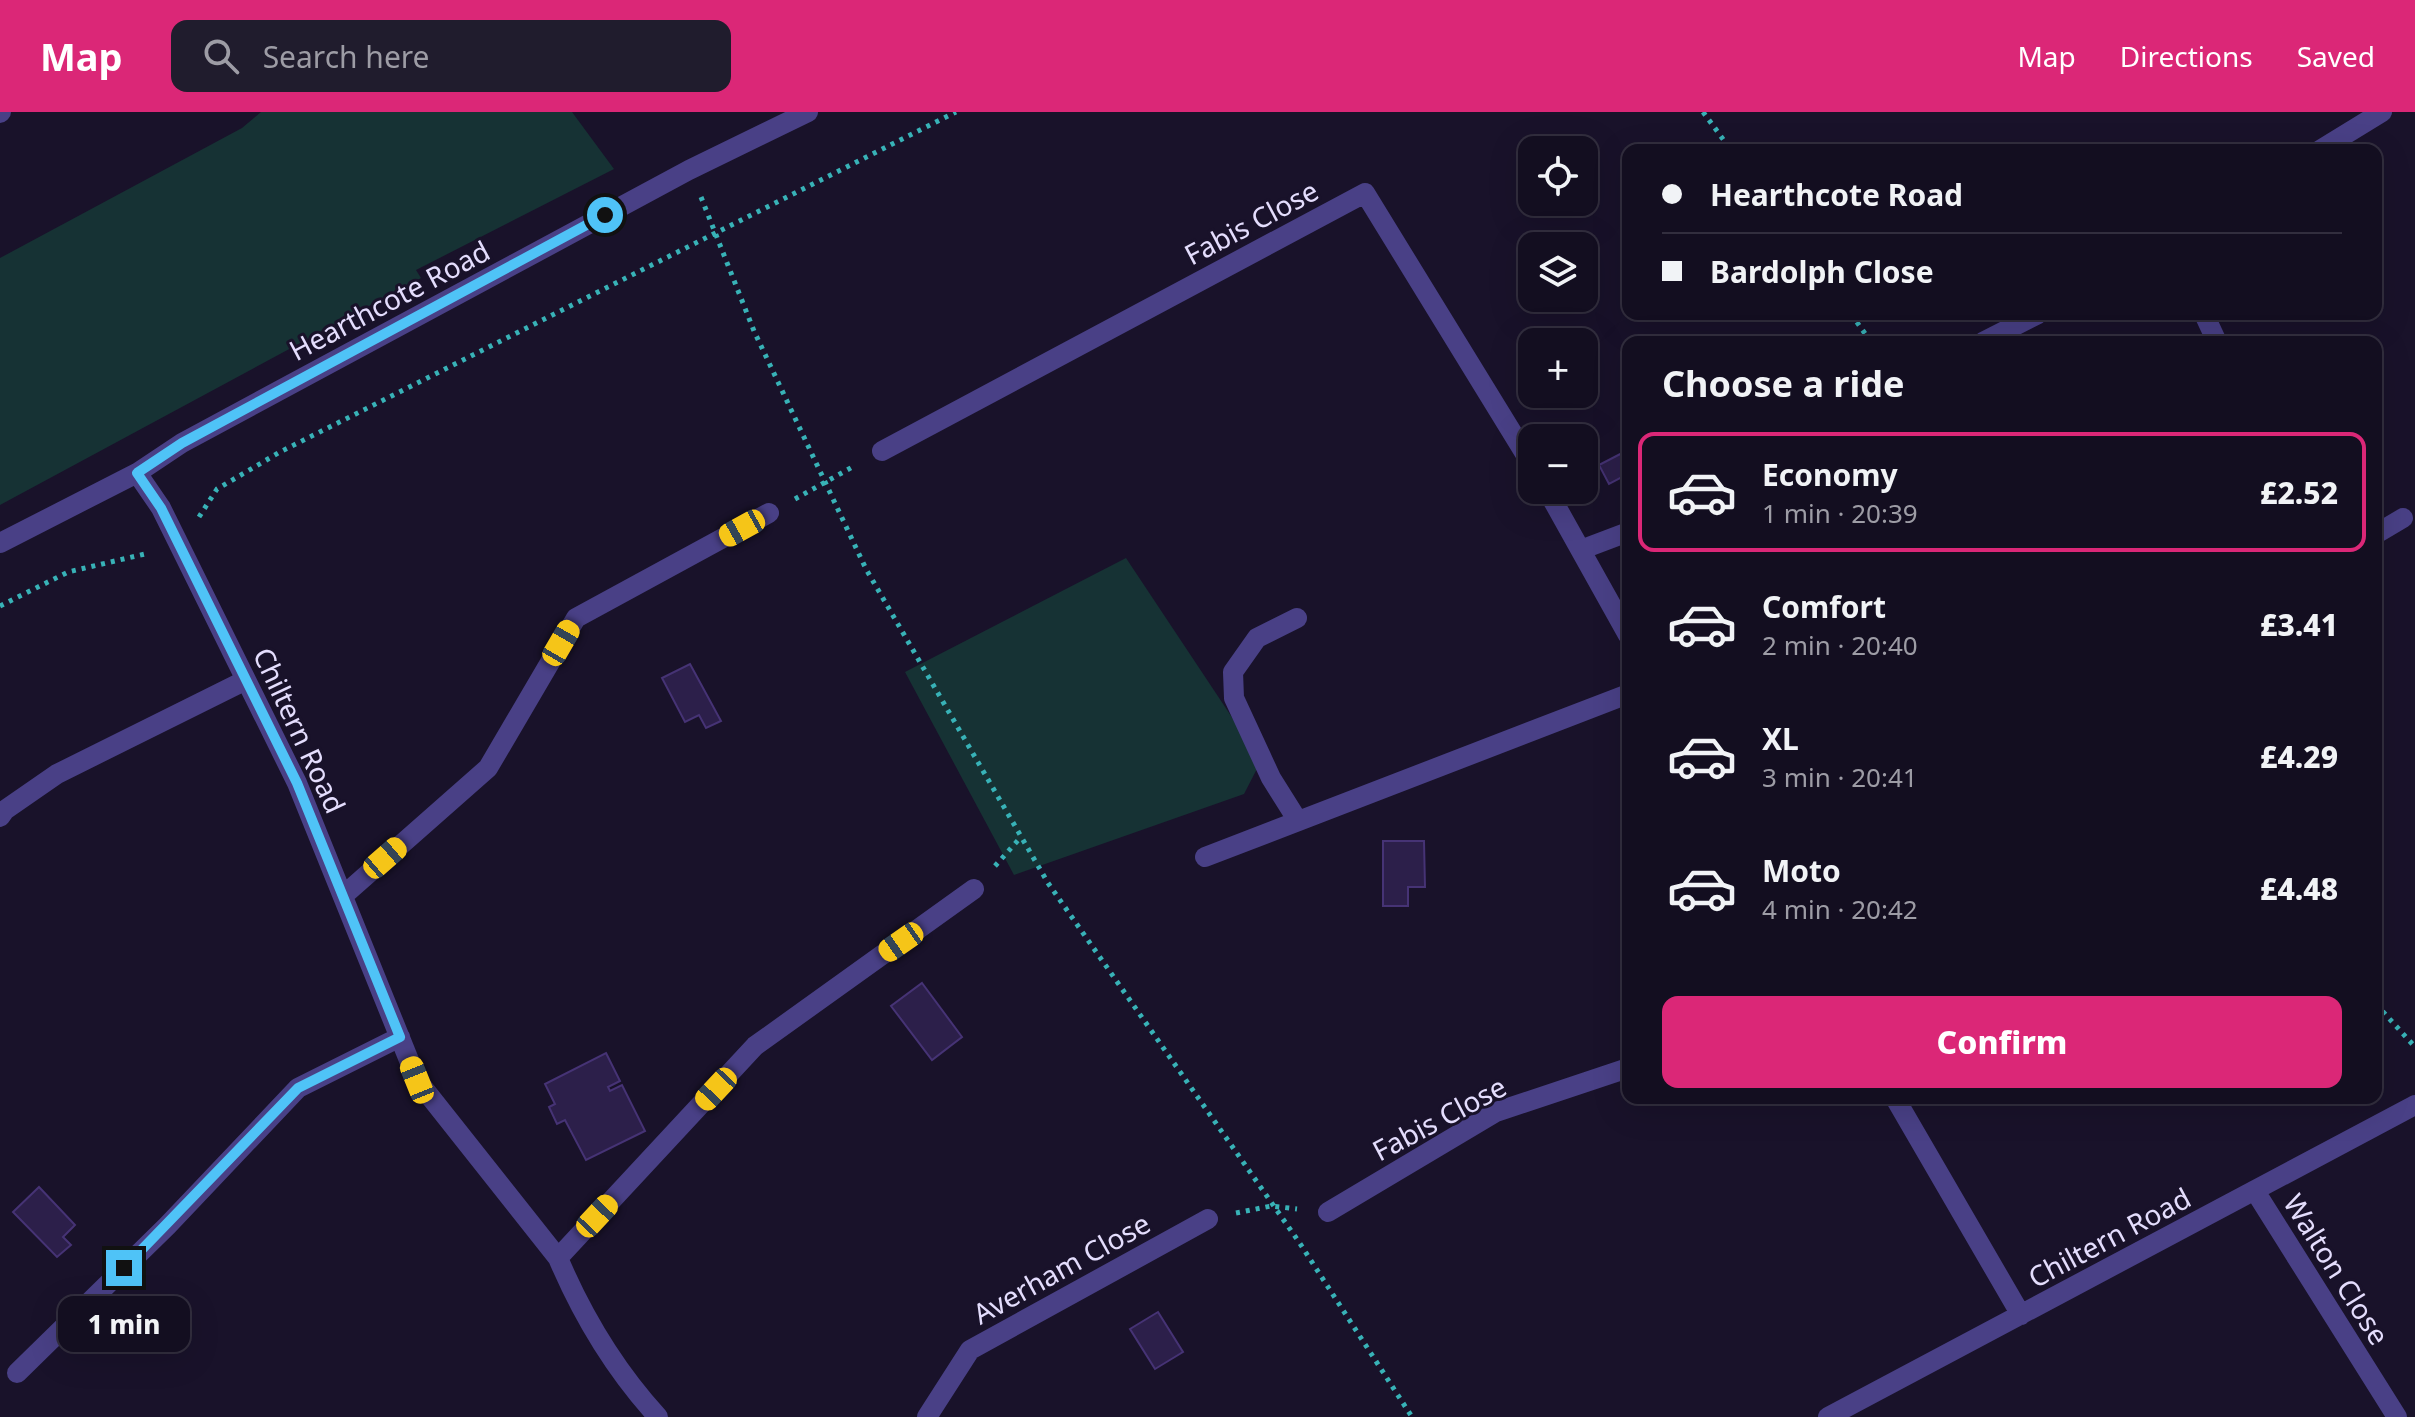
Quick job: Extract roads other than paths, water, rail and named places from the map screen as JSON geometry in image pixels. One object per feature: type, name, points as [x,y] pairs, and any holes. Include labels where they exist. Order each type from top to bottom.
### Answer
[{"type":"street","name":"Hearthcote Road","points":[[0,543],[137,473],[182,443],[689,170],[808,112]]},
{"type":"street","points":[[2330,144],[2382,112]]},
{"type":"street","name":"Fabis Close","points":[[882,451],[1365,193],[1518,442]]},
{"type":"street","points":[[1995,336],[2026,320]]},
{"type":"street","name":"Chiltern Road","points":[[137,473],[161,508],[297,783],[417,1080],[558,1258],[572,1291],[622,1377],[658,1417]]},
{"type":"street","points":[[1556,504],[1622,624]]},
{"type":"street","points":[[344,895],[488,768],[576,618],[769,513]]},
{"type":"street","points":[[2382,530],[2403,518]]},
{"type":"street","points":[[1583,549],[1622,534]]},
{"type":"street","points":[[1297,618],[1257,638],[1233,672],[1234,698],[1271,778],[1298,821]]},
{"type":"street","points":[[0,817],[5,810],[57,774],[246,680]]},
{"type":"street","points":[[1205,857],[1622,696]]},
{"type":"street","points":[[558,1258],[755,1046],[974,889]]},
{"type":"street","points":[[17,1373],[167,1226],[298,1088],[400,1037]]},
{"type":"street","name":"Fabis Close","points":[[1328,1212],[1496,1112],[1622,1070]]},
{"type":"street","points":[[1898,1104],[2021,1315]]},
{"type":"street","name":"Chiltern Road","points":[[1828,1417],[2415,1105]]},
{"type":"street","name":"Walton Close","points":[[2255,1191],[2397,1417]]},
{"type":"street","name":"Averham Close","points":[[927,1417],[970,1350],[1208,1219]]}]
